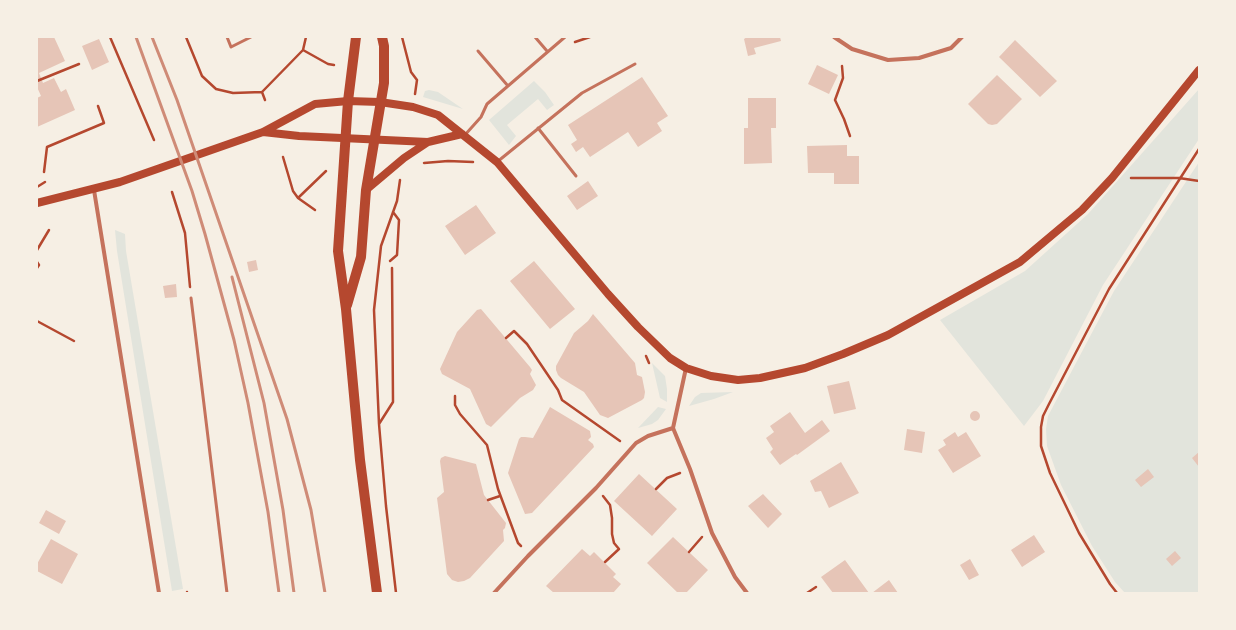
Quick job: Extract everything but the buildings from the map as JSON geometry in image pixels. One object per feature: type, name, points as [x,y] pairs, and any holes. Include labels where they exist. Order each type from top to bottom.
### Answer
[{"type":"main road","points":[[356,37],[348,101],[338,251],[346,309],[360,460],[377,593]]},
{"type":"main road","points":[[346,309],[361,257],[366,190],[384,82],[384,46],[382,37]]},
{"type":"main road","points":[[37,203],[94,190],[120,182],[263,132],[315,104],[348,101],[380,102],[413,107],[438,115],[497,162],[638,327],[670,358],[686,368],[711,376],[738,380],[760,378],[805,368],[888,335],[1020,262],[1082,210],[1112,178],[1199,70]]},
{"type":"main road","points":[[263,132],[299,136],[428,142],[463,135]]},
{"type":"main road","points":[[366,190],[404,158],[428,142]]},
{"type":"street","points":[[834,37],[852,49],[888,60],[919,58],[951,48],[962,37]]},
{"type":"street","points":[[94,190],[159,593]]},
{"type":"street","points":[[686,368],[673,428],[690,469],[712,532],[736,577],[747,593]]},
{"type":"street","points":[[494,593],[528,556],[596,488],[636,443],[648,436],[673,428]]},
{"type":"lane","points":[[226,37],[231,47],[252,37]]},
{"type":"lane","points":[[535,37],[547,52]]},
{"type":"lane","points":[[463,135],[481,117],[487,104],[565,37]]},
{"type":"lane","points":[[478,51],[508,86]]},
{"type":"lane","points":[[497,162],[582,93],[635,64]]},
{"type":"lane","points":[[538,128],[576,176]]},
{"type":"lane","points":[[191,298],[227,593]]},
{"type":"path","points":[[110,37],[154,140]]},
{"type":"path","points":[[186,37],[202,76],[216,89],[233,93],[262,92],[303,50],[306,37]]},
{"type":"path","points":[[402,37],[411,72],[417,80],[413,107]]},
{"type":"path","points":[[303,50],[328,64],[334,65]]},
{"type":"path","points":[[37,81],[79,64]]},
{"type":"path","points":[[842,66],[843,78],[835,100],[850,136]]},
{"type":"path","points":[[262,92],[265,100]]},
{"type":"path","points":[[44,172],[47,147],[104,124],[98,106]]},
{"type":"path","points":[[1118,593],[1110,584],[1079,533],[1050,473],[1041,446],[1041,427],[1049,404],[1109,289],[1199,149]]},
{"type":"path","points":[[284,157],[293,191],[298,198],[315,210]]},
{"type":"path","points":[[396,593],[386,506],[379,424],[374,310],[381,246],[397,201],[404,158]]},
{"type":"path","points":[[418,167],[425,163],[448,162]]},
{"type":"path","points":[[298,198],[326,171]]},
{"type":"path","points":[[400,182],[405,176]]},
{"type":"path","points":[[1112,178],[1179,178],[1199,180]]},
{"type":"path","points":[[37,187],[45,182]]},
{"type":"path","points":[[172,192],[185,232],[191,298]]},
{"type":"path","points":[[390,261],[397,255],[399,220],[393,212]]},
{"type":"path","points":[[37,250],[49,230]]},
{"type":"path","points":[[37,262],[39,265],[37,268]]},
{"type":"path","points":[[379,424],[393,402],[392,268]]},
{"type":"path","points":[[37,321],[74,341]]},
{"type":"path","points":[[506,338],[514,331],[527,344],[558,390],[562,400],[620,441]]},
{"type":"path","points":[[455,396],[455,405],[460,414],[487,445],[500,496],[518,543],[528,556]]},
{"type":"path","points":[[656,489],[667,478],[690,469]]},
{"type":"path","points":[[596,488],[610,505],[612,534],[614,543],[619,549],[605,562]]},
{"type":"path","points":[[488,500],[500,496]]},
{"type":"path","points":[[688,552],[701,538],[712,532]]},
{"type":"path","points":[[807,593],[816,587]]},
{"type":"shaded area","points":[[534,81],[545,92],[554,105],[547,110],[538,99],[507,125],[516,136],[509,145],[489,120]]},
{"type":"shaded area","points":[[1199,89],[1199,139],[1103,285],[1043,401],[1024,426],[940,320],[1025,271],[1088,214]]},
{"type":"shaded area","points":[[429,90],[438,92],[463,109],[423,97],[425,91]]},
{"type":"shaded area","points":[[1199,162],[1199,593],[1125,593],[1115,582],[1092,546],[1061,485],[1047,446],[1046,429],[1048,416],[1114,291]]},
{"type":"shaded area","points":[[115,230],[125,234],[126,251],[183,589],[172,591],[117,251]]},
{"type":"shaded area","points":[[652,363],[665,376],[667,402],[660,398]]},
{"type":"shaded area","points":[[733,392],[689,406],[695,397],[701,393]]},
{"type":"shaded area","points":[[658,407],[666,409],[658,420],[652,424],[638,428]]},
{"type":"railway","points":[[136,37],[192,191],[234,340],[248,403],[268,512],[279,593]]},
{"type":"railway","points":[[152,37],[177,100],[287,419],[311,510],[325,593]]},
{"type":"railway","points":[[232,277],[264,403],[283,510],[294,593]]}]
